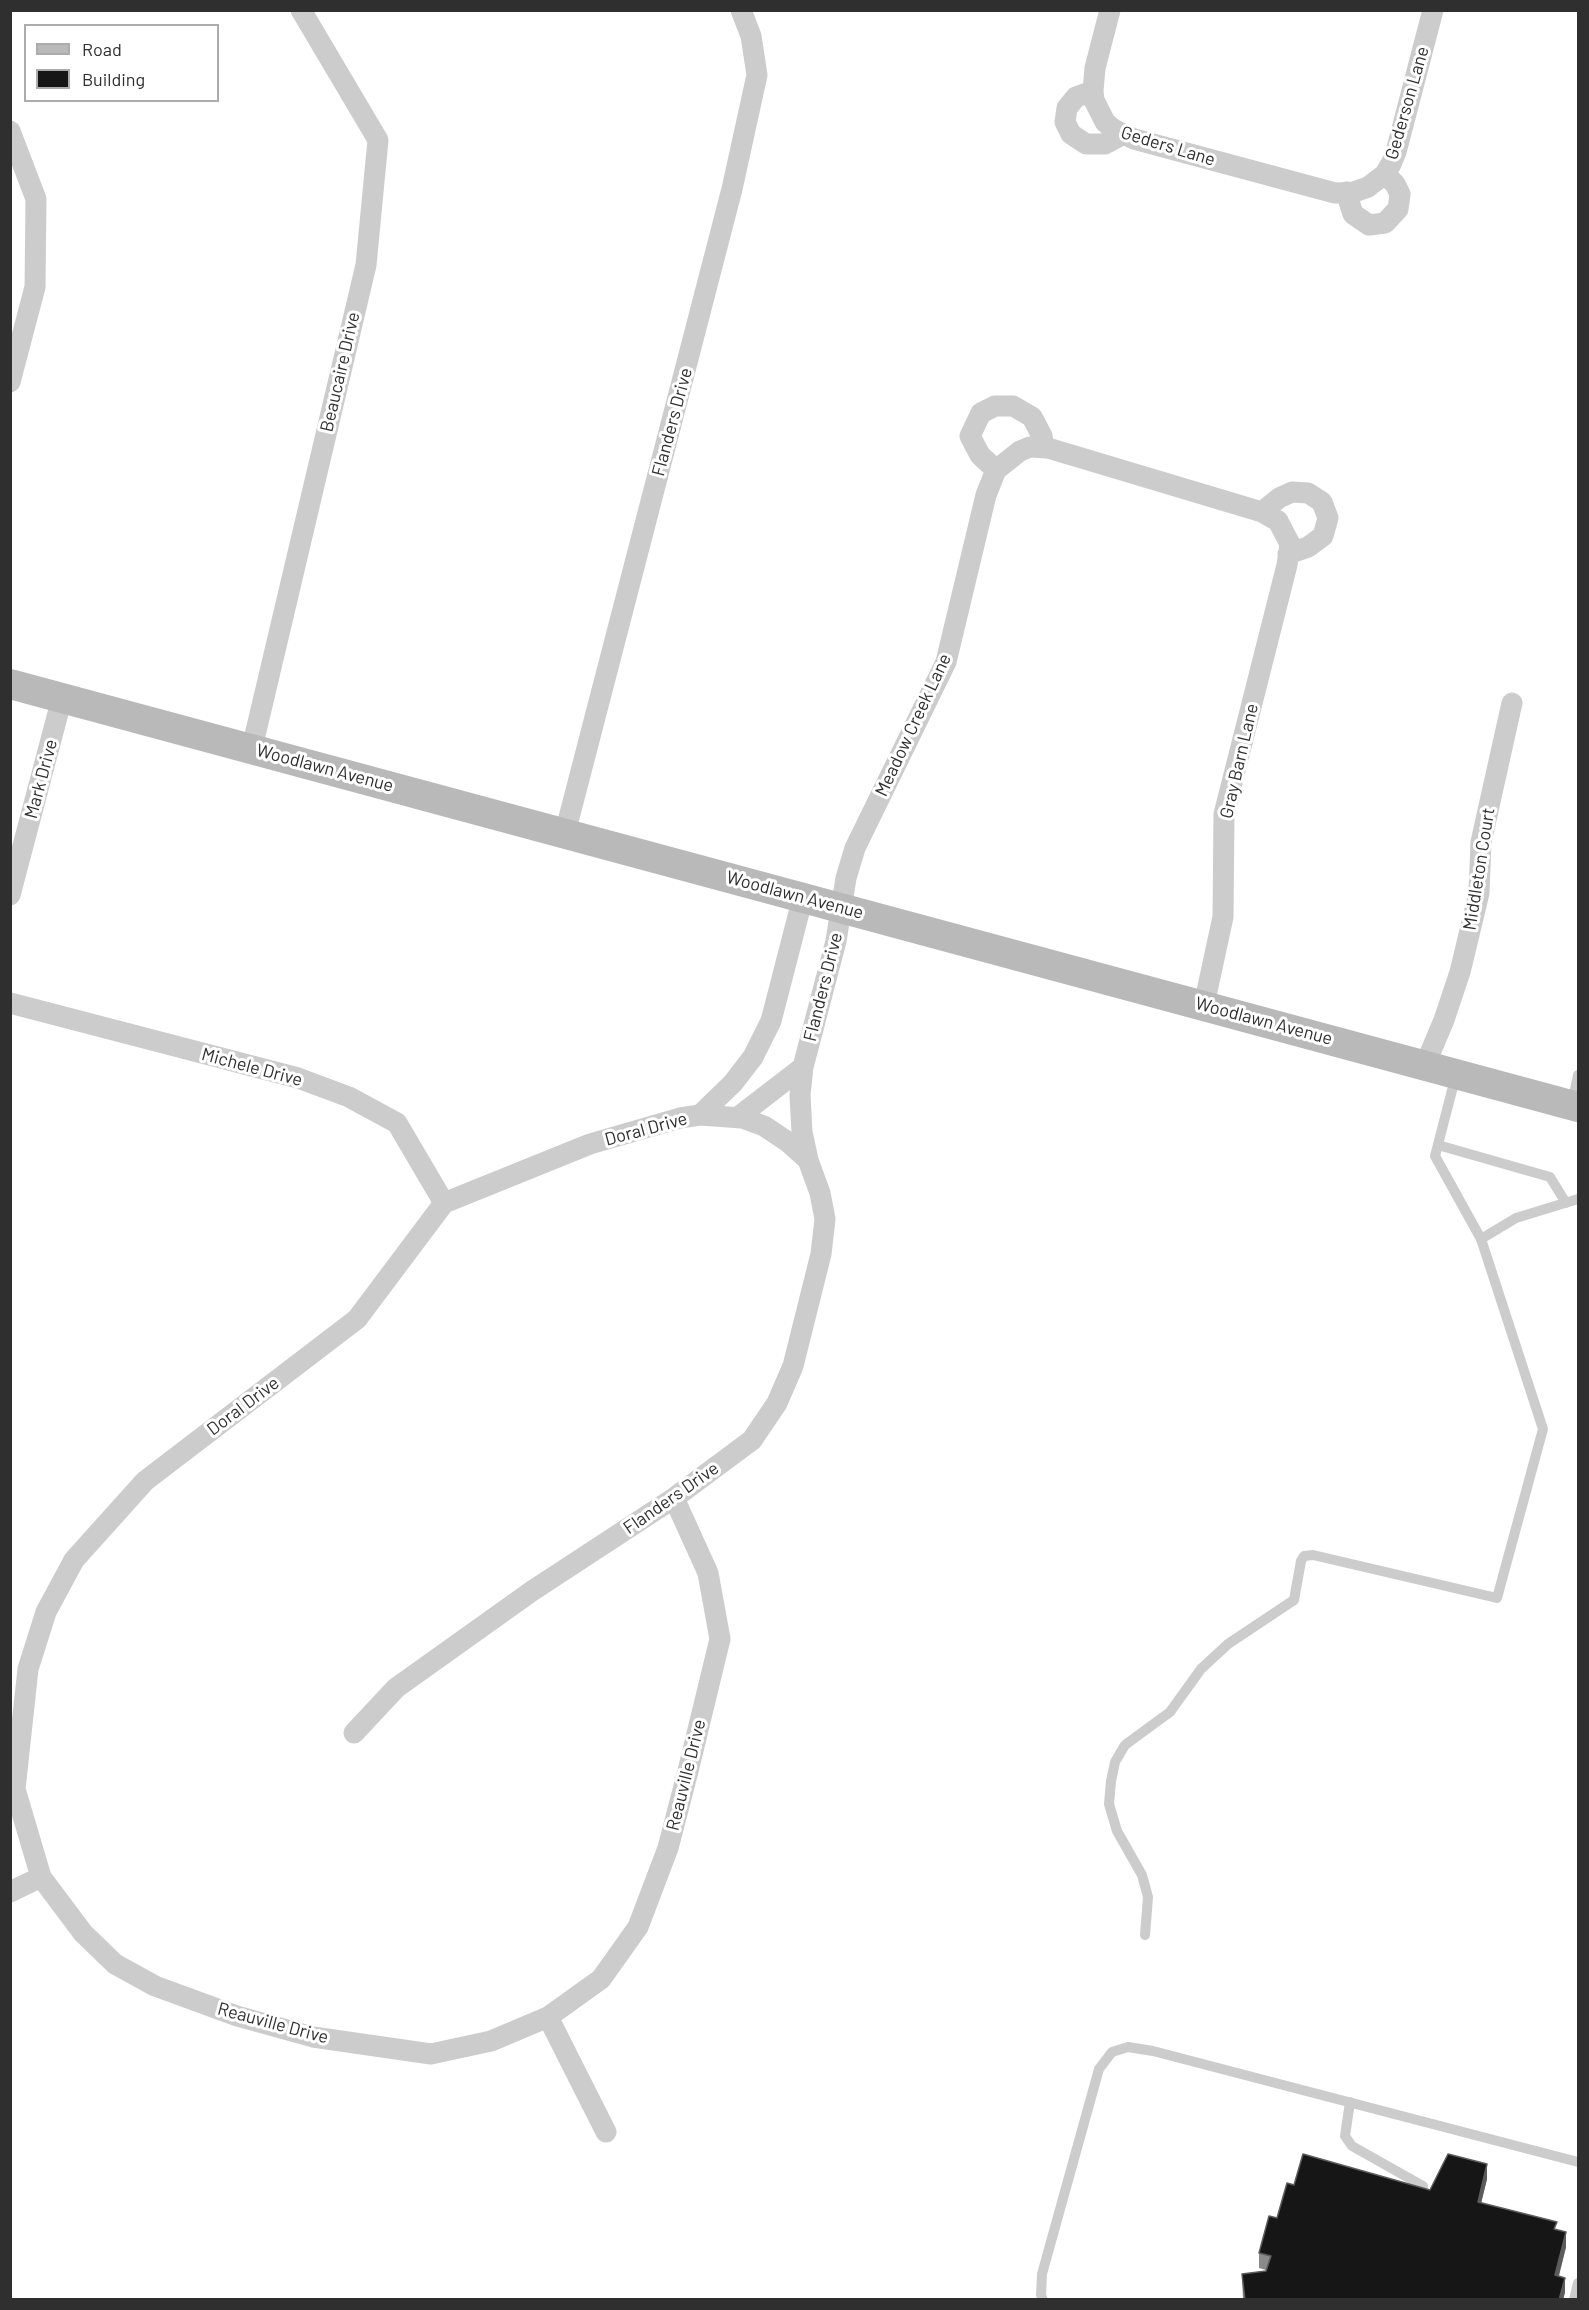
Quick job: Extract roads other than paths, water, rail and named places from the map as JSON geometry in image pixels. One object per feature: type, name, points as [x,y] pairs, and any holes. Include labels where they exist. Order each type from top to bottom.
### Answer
[{"type":"street","name":"Beaucaire Drive","points":[[252,748],[366,265],[378,140],[301,10]]},
{"type":"street","name":"Flanders Drive","points":[[565,833],[732,189],[757,75],[751,36],[741,10]]},
{"type":"street","name":"Geders Lane","points":[[1110,10],[1095,68],[1093,91],[1094,100],[1105,122],[1122,135],[1319,190],[1335,193],[1368,187]]},
{"type":"street","name":"Gederson Lane","points":[[1368,187],[1385,174],[1396,152],[1433,10]]},
{"type":"street","points":[[1093,91],[1076,97],[1067,108],[1065,122],[1071,134],[1086,144],[1105,144],[1122,135]]},
{"type":"street","points":[[10,131],[36,199],[35,287],[10,382]]},
{"type":"street","points":[[1346,192],[1353,214],[1369,225],[1385,223],[1398,209],[1400,194],[1395,184],[1385,174]]},
{"type":"street","points":[[1044,448],[1042,436],[1032,417],[1013,406],[995,406],[981,414],[970,436],[980,455],[996,470],[1020,451],[1030,447],[1044,448],[1262,512],[1292,492],[1308,493],[1322,502],[1328,518],[1323,536],[1308,547],[1288,554]]},
{"type":"street","name":"Meadow Creek Lane","points":[[841,907],[846,878],[855,848],[946,662],[986,495],[996,470]]},
{"type":"street","name":"Gray Barn Lane","points":[[1204,1005],[1223,917],[1224,814],[1290,544],[1278,521],[1262,512]]},
{"type":"street","name":"Woodlawn Avenue","points":[[10,684],[1575,1106]]},
{"type":"street","name":"Mark Drive","points":[[10,895],[62,698]]},
{"type":"street","name":"Middleton Court","points":[[1425,1065],[1444,1020],[1460,972],[1474,915],[1479,893],[1480,842],[1512,704]]},
{"type":"street","points":[[700,1115],[733,1083],[753,1057],[771,1021],[803,897]]},
{"type":"street","name":"Flanders Drive","points":[[354,1733],[396,1688],[532,1591],[674,1498],[752,1440],[777,1404],[793,1366],[821,1254],[825,1219],[820,1193],[801,1132],[800,1095],[803,1067],[836,941],[841,907]]},
{"type":"street","name":"Michele Drive","points":[[10,1003],[298,1078],[349,1097],[397,1123],[444,1203]]},
{"type":"street","name":"Flanders Drive","points":[[738,1117],[803,1067]]},
{"type":"street","name":"Flanders Drive","points":[[700,1115],[738,1117],[764,1126],[788,1142],[808,1160]]},
{"type":"street","name":"Doral Drive","points":[[41,1877],[15,1789],[28,1669],[46,1612],[74,1560],[145,1481],[357,1319],[444,1203],[590,1144],[680,1118],[700,1115]]},
{"type":"street","name":"Reauville Drive","points":[[41,1877],[83,1933],[115,1964],[155,1986],[237,2016],[313,2037],[431,2054],[491,2041],[548,2017],[602,1979],[638,1927],[668,1848],[688,1771],[720,1639],[708,1573],[674,1498]]},
{"type":"street","points":[[10,1892],[41,1877]]},
{"type":"street","points":[[548,2017],[606,2132]]},
{"type":"lane","points":[[1145,1935],[1148,1897],[1142,1875],[1117,1831],[1109,1804],[1114,1761],[1125,1745],[1170,1712],[1201,1669],[1228,1644],[1294,1600],[1300,1561],[1304,1556],[1313,1555],[1497,1598],[1543,1430],[1481,1239],[1435,1156],[1456,1073]]},
{"type":"lane","points":[[1575,1106],[1578,1075]]},
{"type":"lane","points":[[1438,1145],[1550,1177],[1566,1203]]},
{"type":"lane","points":[[1481,1239],[1516,1218],[1578,1199]]},
{"type":"lane","points":[[1043,2300],[1041,2295],[1042,2274],[1099,2069],[1112,2052],[1128,2047],[1153,2051],[1578,2162]]},
{"type":"lane","points":[[1350,2102],[1345,2136],[1352,2146],[1423,2186]]},
{"type":"lane","points":[[1574,2300],[1578,2283]]}]
